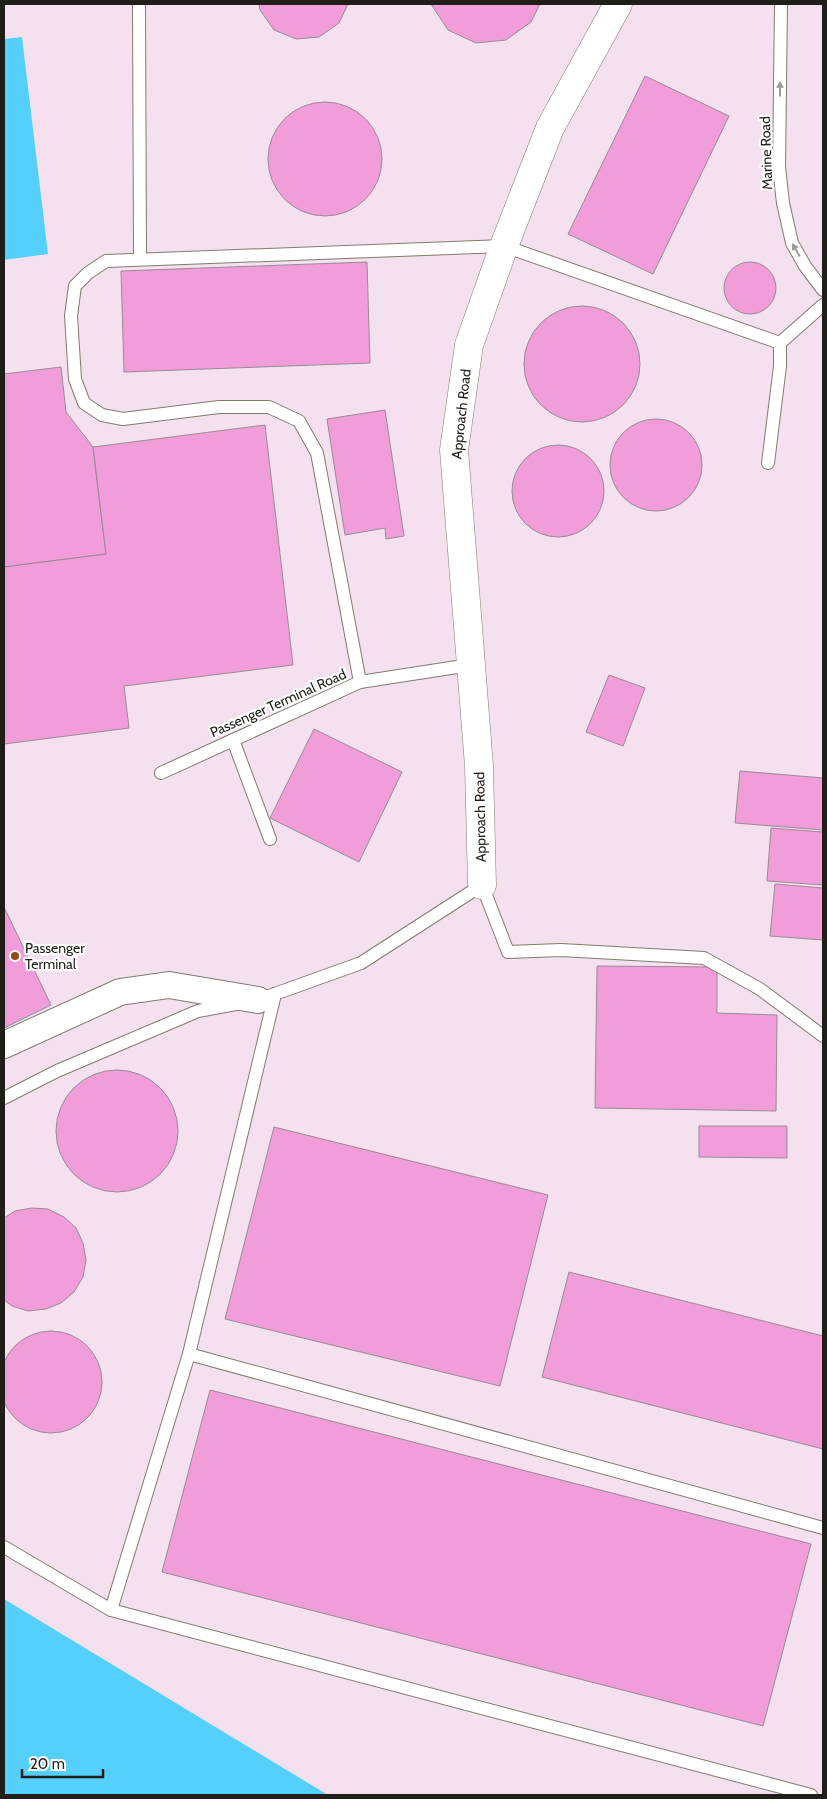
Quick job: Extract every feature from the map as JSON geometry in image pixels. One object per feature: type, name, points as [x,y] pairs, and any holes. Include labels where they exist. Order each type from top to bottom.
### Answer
[{"type":"main road","name":"Approach Road","points":[[482,885],[479,766],[454,450],[469,345],[504,246],[550,128],[618,4]]},
{"type":"street","points":[[4,1045],[120,992],[169,985],[266,997]]},
{"type":"lane","points":[[139,4],[140,260]]},
{"type":"lane","name":"Marine Road","points":[[781,4],[780,167],[784,203],[792,243],[805,266],[823,290]]},
{"type":"lane","points":[[360,682],[317,452],[299,421],[269,407],[219,407],[123,420],[102,414],[84,403],[75,379],[71,316],[75,286],[88,273],[106,261],[504,246],[780,343]]},
{"type":"lane","points":[[768,463],[780,366],[780,343],[823,305]]},
{"type":"lane","name":"Passenger Terminal Road","points":[[161,772],[360,682],[470,665]]},
{"type":"lane","points":[[233,740],[270,839]]},
{"type":"lane","points":[[4,1098],[57,1071],[198,1011],[266,997],[361,963],[482,885],[508,952],[561,950],[704,958],[760,989],[823,1036]]},
{"type":"lane","points":[[112,1610],[189,1354],[266,997]]},
{"type":"lane","points":[[189,1354],[823,1528]]},
{"type":"lane","points":[[4,1547],[112,1610],[811,1795]]},
{"type":"shaded area","points":[[4,4],[823,4],[823,1795],[328,1795],[4,1599],[4,260],[48,253],[22,37],[4,39]]},
{"type":"water","points":[[22,37],[48,254],[4,260],[4,39]]},
{"type":"water","points":[[4,1599],[328,1795],[4,1795]]},
{"type":"building","points":[[259,4],[348,4],[339,23],[319,37],[296,39],[274,30],[260,10]]},
{"type":"building","points":[[431,4],[540,4],[531,22],[506,40],[476,43],[448,30]]},
{"type":"building","points":[[645,76],[729,116],[653,274],[568,234]]},
{"type":"building","points":[[325,102],[347,106],[366,118],[378,137],[382,159],[378,181],[366,200],[347,212],[325,216],[303,212],[284,200],[272,181],[268,159],[272,137],[284,118],[303,106]]},
{"type":"building","points":[[367,262],[370,363],[124,372],[121,271]]},
{"type":"building","points":[[750,262],[760,264],[768,270],[774,278],[776,288],[774,298],[768,306],[760,312],[750,314],[740,312],[732,306],[726,298],[724,288],[726,278],[732,270],[740,264]]},
{"type":"building","points":[[582,306],[604,310],[623,323],[636,342],[640,364],[636,386],[623,405],[604,418],[582,422],[560,418],[541,405],[528,386],[524,364],[528,342],[541,323],[560,310]]},
{"type":"building","points":[[61,367],[66,412],[93,447],[106,554],[4,567],[4,374]]},
{"type":"building","points":[[385,410],[404,536],[386,539],[385,528],[345,535],[327,419]]},
{"type":"building","points":[[656,419],[665,420],[682,427],[694,439],[701,456],[701,474],[694,491],[682,503],[665,510],[656,511],[647,510],[630,503],[618,491],[611,474],[610,465],[611,456],[618,439],[630,427],[647,420]]},
{"type":"building","points":[[265,425],[293,665],[124,686],[129,728],[4,744],[4,567],[106,554],[93,447]]},
{"type":"building","points":[[558,445],[576,449],[590,459],[600,473],[604,491],[600,509],[590,523],[576,533],[558,537],[540,533],[526,523],[516,509],[512,491],[516,473],[526,459],[540,449]]},
{"type":"building","points":[[609,675],[645,688],[623,746],[586,732]]},
{"type":"building","points":[[314,729],[402,772],[359,862],[270,818]]},
{"type":"building","points":[[740,771],[823,778],[823,830],[735,823]]},
{"type":"building","points":[[771,828],[823,832],[823,885],[767,881]]},
{"type":"building","points":[[775,884],[823,888],[823,940],[770,936]]},
{"type":"building","name":"Passenger Terminal","points":[[4,907],[51,1005],[4,1028]]},
{"type":"building","points":[[597,966],[717,967],[717,1013],[777,1015],[776,1111],[595,1108]]},
{"type":"building","points":[[117,1070],[140,1075],[160,1088],[173,1108],[178,1131],[173,1154],[160,1174],[140,1187],[117,1192],[94,1187],[74,1174],[61,1154],[56,1131],[61,1108],[74,1088],[94,1075]]},
{"type":"building","points":[[699,1126],[787,1126],[787,1158],[699,1157]]},
{"type":"building","points":[[274,1127],[548,1195],[500,1386],[225,1319]]},
{"type":"building","points":[[32,1208],[48,1209],[64,1217],[76,1228],[83,1243],[86,1260],[83,1277],[74,1292],[61,1303],[46,1309],[28,1311],[12,1306],[4,1300],[4,1218],[15,1211]]},
{"type":"building","points":[[569,1272],[823,1336],[823,1449],[542,1377]]},
{"type":"building","points":[[51,1331],[70,1335],[87,1346],[98,1363],[102,1382],[98,1401],[87,1418],[70,1429],[51,1433],[32,1429],[15,1418],[4,1401],[0,1382],[4,1363],[15,1346],[32,1335]]},
{"type":"building","points":[[210,1390],[811,1544],[763,1726],[162,1572]]},
{"type":"place","name":"Passenger Terminal","points":[[15,956]]}]
